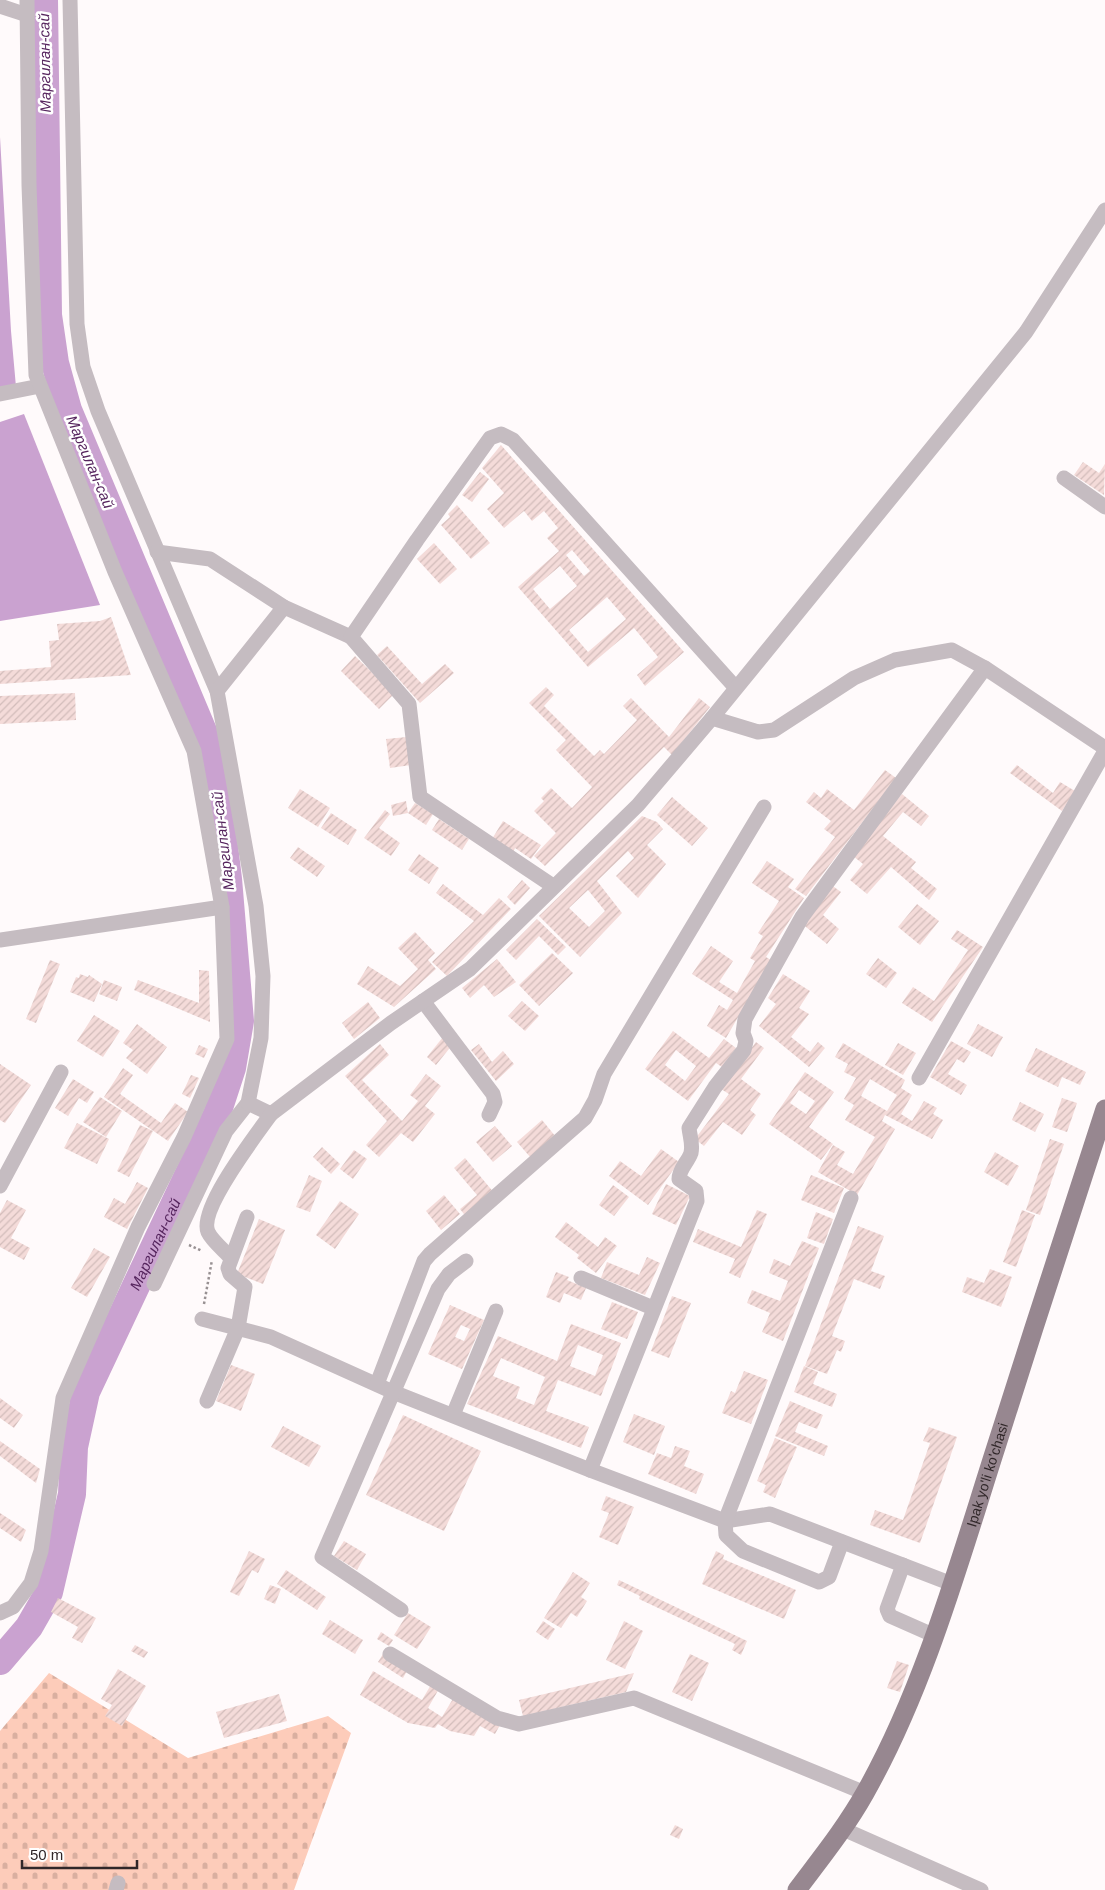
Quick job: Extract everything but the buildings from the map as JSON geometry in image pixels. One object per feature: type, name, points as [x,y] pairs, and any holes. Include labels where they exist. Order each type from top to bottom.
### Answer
[{"type":"main road","name":"Ipak yo'li ko'chasi","points":[[797,1890],[842,1829],[865,1793],[890,1744],[933,1635],[952,1584],[1105,1109]]},
{"type":"street","points":[[70,0],[77,324],[84,367],[98,411],[216,691],[256,906],[263,976],[261,1038],[248,1103],[226,1131],[154,1284]]},
{"type":"street","points":[[0,6],[27,8],[30,215],[36,375],[115,572],[194,751],[222,906],[227,1040],[184,1137],[138,1228],[63,1398],[41,1551],[31,1583],[13,1607],[0,1613]]},
{"type":"street","points":[[232,1258],[208,1232],[207,1216],[242,1154],[271,1114],[423,1001],[470,969],[638,805],[712,718],[735,687],[1026,332],[1105,210]]},
{"type":"street","points":[[0,394],[40,386]]},
{"type":"street","points":[[351,638],[416,540],[490,438],[501,434],[513,440],[735,687]]},
{"type":"street","points":[[1064,478],[1105,507]]},
{"type":"street","points":[[157,552],[210,559],[284,607],[351,638],[409,704],[420,797],[553,886]]},
{"type":"street","points":[[216,691],[284,607]]},
{"type":"street","points":[[712,718],[758,732],[774,730],[854,678],[896,660],[952,650],[985,668],[1105,748]]},
{"type":"street","points":[[590,1470],[697,1201],[696,1191],[679,1179],[679,1174],[691,1155],[692,1145],[689,1128],[715,1087],[744,1050],[746,1041],[743,1033],[745,1020],[802,917],[985,668]]},
{"type":"street","points":[[919,1078],[1105,752]]},
{"type":"street","points":[[376,1384],[424,1261],[585,1118],[595,1100],[604,1074],[764,806]]},
{"type":"street","points":[[0,940],[222,906]]},
{"type":"street","points":[[423,1001],[493,1094],[495,1102],[489,1115]]},
{"type":"street","points":[[0,1186],[61,1072]]},
{"type":"street","points":[[248,1103],[271,1114]]},
{"type":"street","points":[[842,1542],[830,1577],[819,1582],[743,1551],[726,1534],[725,1522],[851,1198]]},
{"type":"street","points":[[207,1402],[238,1328],[245,1287],[230,1274],[228,1268],[247,1217]]},
{"type":"street","points":[[402,1610],[322,1557],[438,1289],[449,1274],[466,1261]]},
{"type":"street","points":[[581,1278],[653,1308]]},
{"type":"street","points":[[454,1415],[496,1310]]},
{"type":"street","points":[[202,1318],[271,1337],[393,1392],[725,1522],[770,1514],[952,1584]]},
{"type":"street","points":[[903,1565],[886,1609],[890,1616],[933,1635]]},
{"type":"street","points":[[390,1654],[497,1718],[519,1724],[634,1698],[865,1793]]},
{"type":"street","points":[[842,1829],[981,1890]]},
{"type":"path","points":[[175,1239],[205,1252]]},
{"type":"path","points":[[202,1318],[212,1256]]},
{"type":"green space","points":[[49,1673],[188,1758],[328,1716],[351,1733],[294,1890],[0,1890],[0,1731]]},
{"type":"shaded area","points":[[0,137],[16,387],[0,389]]},
{"type":"shaded area","points":[[24,414],[100,605],[0,621],[0,422]]},
{"type":"waterway","name":"Маргилан-сай","points":[[0,1661],[29,1627],[49,1592],[72,1494],[74,1447],[86,1392],[217,1114],[232,1068],[240,1021],[228,879],[213,755],[68,410],[55,363],[48,315],[44,0]]}]
